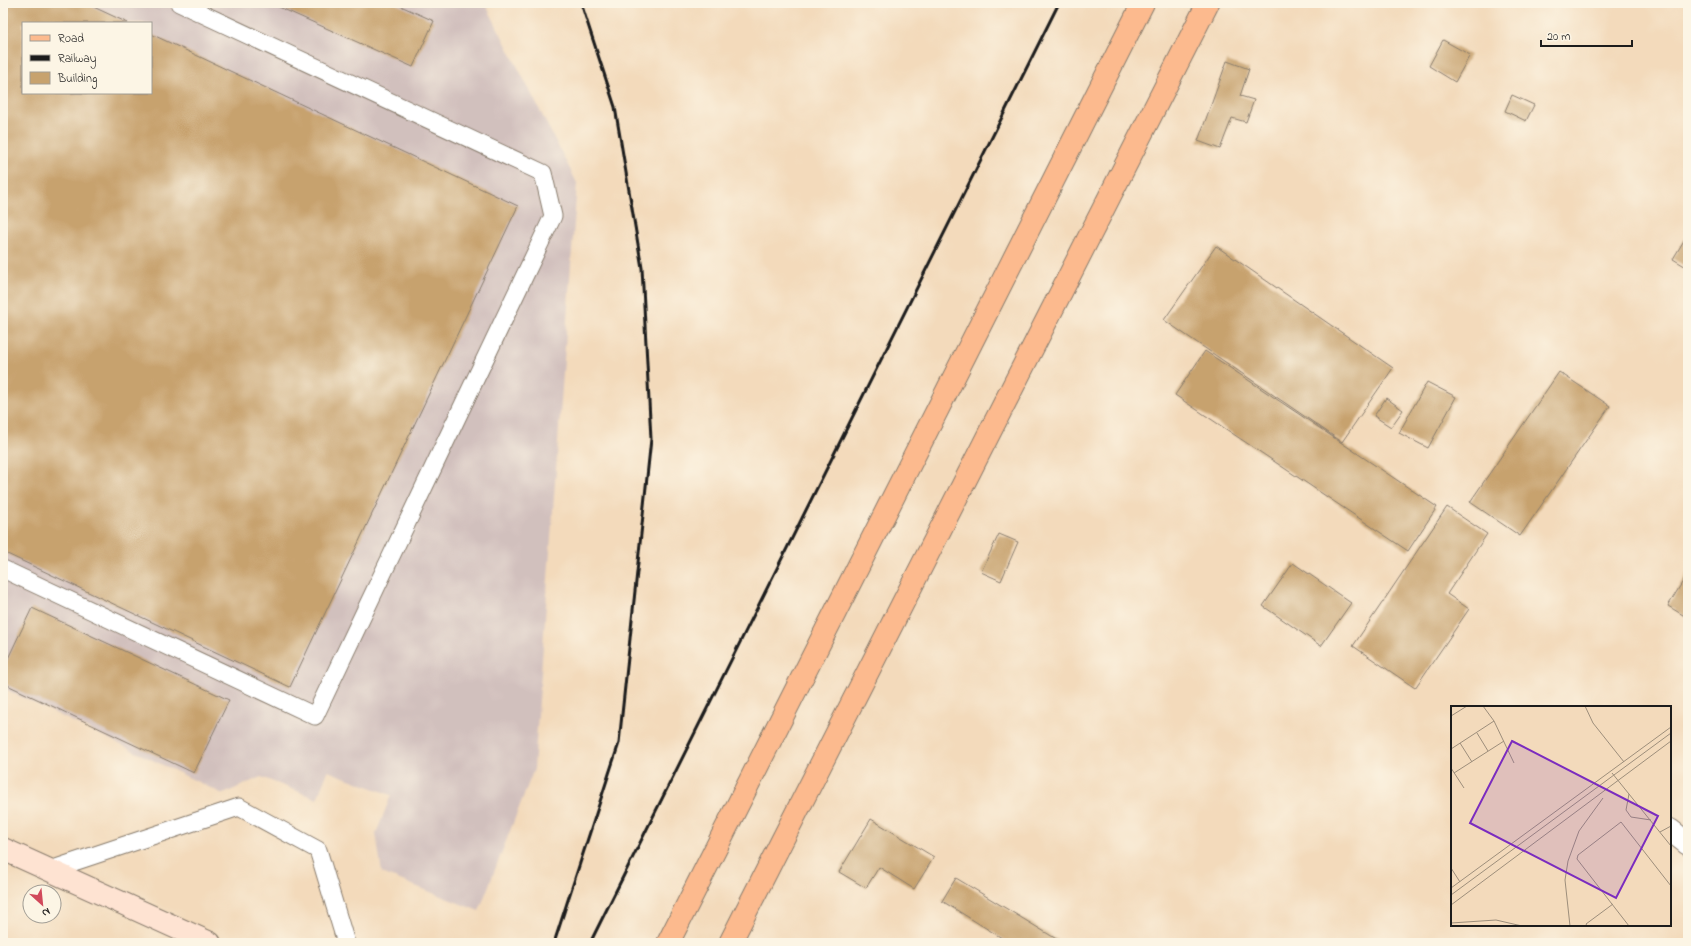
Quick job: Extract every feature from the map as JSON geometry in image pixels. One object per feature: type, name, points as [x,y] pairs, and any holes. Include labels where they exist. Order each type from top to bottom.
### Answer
[{"type":"main road","points":[[668,943],[1143,3]]},
{"type":"main road","points":[[730,943],[1208,3]]},
{"type":"street","points":[[1671,831],[1688,844]]},
{"type":"street","points":[[3,849],[210,943]]},
{"type":"lane","points":[[3,569],[315,716],[553,216],[543,173],[179,3]]},
{"type":"lane","points":[[50,870],[239,807],[318,850],[346,943]]},
{"type":"shaded area","points":[[3,3],[485,3],[577,183],[534,769],[479,911],[382,873],[376,834],[391,795],[328,771],[317,799],[261,777],[223,794],[3,688]]},
{"type":"building","points":[[3,3],[85,3],[126,22],[22,22],[22,94],[152,94],[152,34],[518,206],[290,687],[3,552]]},
{"type":"building","points":[[270,3],[394,3],[434,21],[413,67]]},
{"type":"building","points":[[1443,40],[1470,55],[1455,82],[1429,66]]},
{"type":"building","points":[[1227,61],[1249,69],[1240,96],[1254,100],[1246,122],[1232,118],[1220,149],[1198,141]]},
{"type":"building","points":[[1512,95],[1534,105],[1526,121],[1505,111]]},
{"type":"building","points":[[1686,237],[1688,239],[1688,268],[1673,259]]},
{"type":"building","points":[[1216,246],[1393,368],[1342,442],[1164,320]]},
{"type":"building","points":[[1205,351],[1437,507],[1408,551],[1175,395]]},
{"type":"building","points":[[1559,372],[1610,406],[1520,536],[1470,502]]},
{"type":"building","points":[[1427,382],[1456,397],[1428,448],[1399,433]]},
{"type":"building","points":[[1386,398],[1403,410],[1391,427],[1374,416]]},
{"type":"building","points":[[1447,507],[1487,534],[1447,594],[1469,609],[1415,688],[1353,646]]},
{"type":"building","points":[[999,534],[1018,542],[1001,581],[981,572]]},
{"type":"building","points":[[1293,563],[1351,603],[1321,646],[1263,606]]},
{"type":"building","points":[[1688,573],[1688,618],[1668,606]]},
{"type":"building","points":[[32,608],[229,700],[194,773],[3,683],[3,669]]},
{"type":"building","points":[[871,819],[934,857],[914,889],[879,867],[866,888],[839,872]]},
{"type":"building","points":[[956,878],[1063,943],[1010,943],[942,901]]},
{"type":"railway","points":[[554,943],[619,743],[651,439],[642,268],[615,107],[581,3]]},
{"type":"railway","points":[[590,943],[1059,3]]}]
